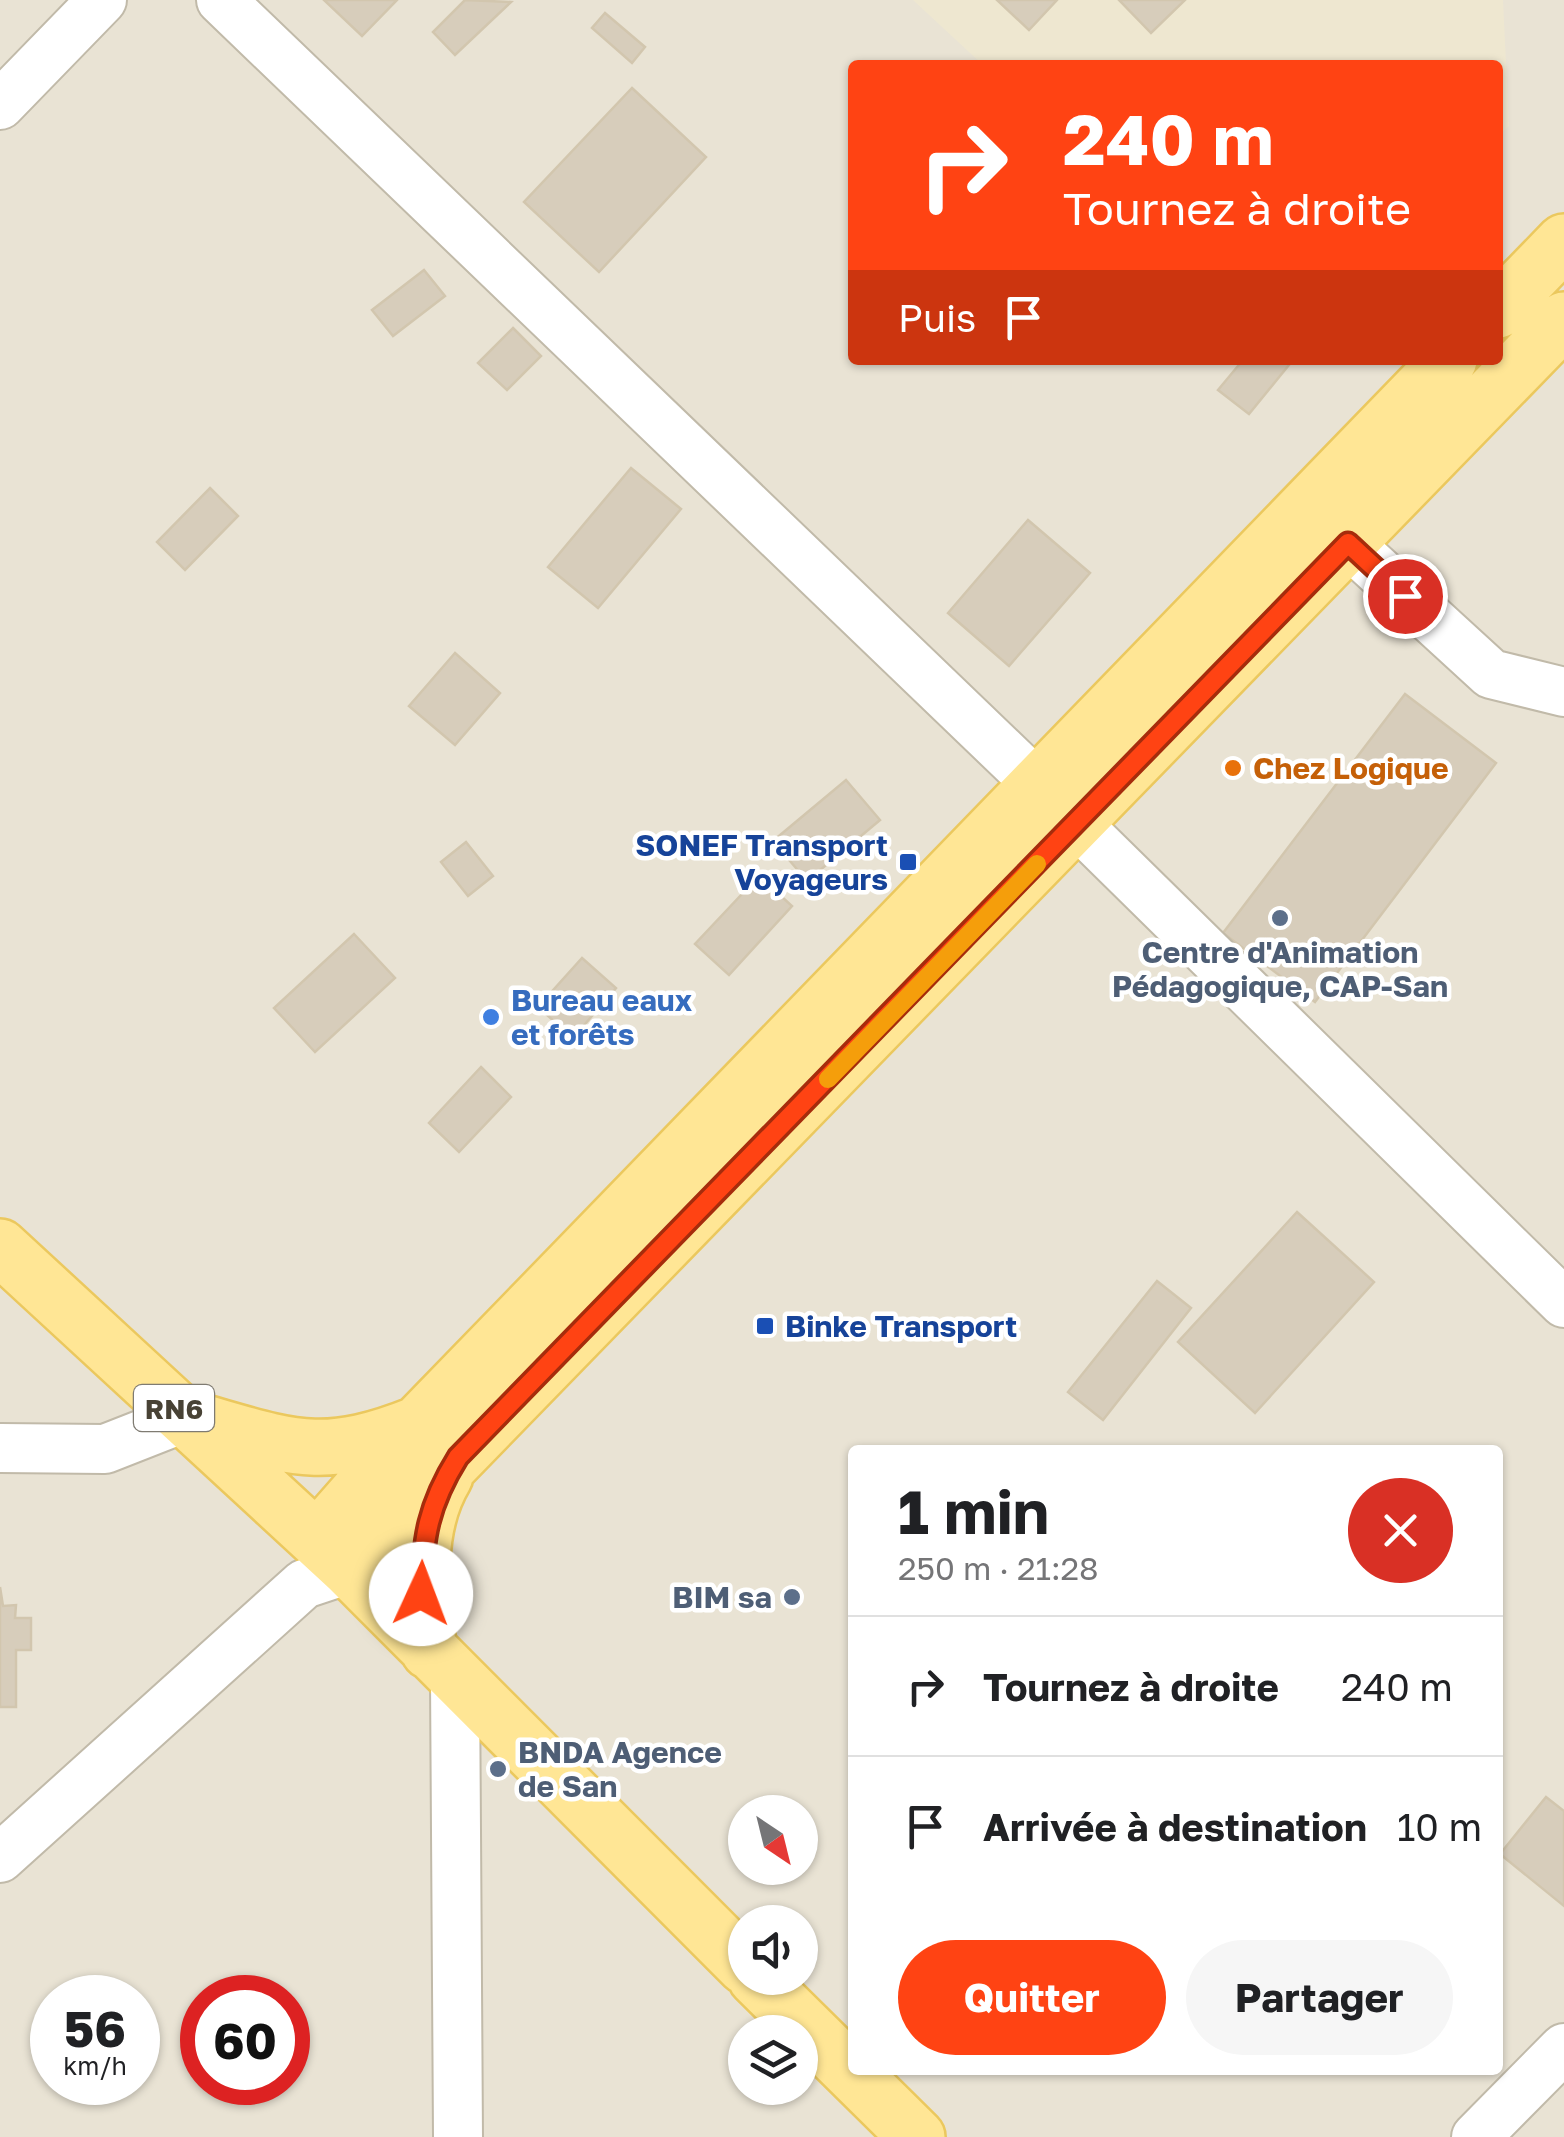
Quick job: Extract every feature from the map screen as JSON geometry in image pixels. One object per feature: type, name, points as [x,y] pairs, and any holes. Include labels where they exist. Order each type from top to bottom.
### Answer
[{"type":"main road","points":[[1503,305],[1564,242]]},
{"type":"main road","name":"RN6","points":[[184,1418],[320,1450],[438,1440],[1076,824],[1564,320]]},
{"type":"main road","name":"RN6","points":[[0,1247],[184,1418],[324,1564],[1036,783],[1444,365]]},
{"type":"main road","points":[[438,1440],[436,1492],[423,1541],[421,1594],[442,1665]]},
{"type":"main road","points":[[324,1564],[442,1665],[728,1949]]},
{"type":"main road","points":[[773,1995],[848,2069]]},
{"type":"main road","points":[[854,2075],[917,2137]]},
{"type":"street","points":[[0,105],[102,0]]},
{"type":"street","points":[[221,0],[1036,783]]},
{"type":"street","points":[[1348,543],[1490,674],[1564,692]]},
{"type":"street","points":[[1076,824],[1564,1303]]},
{"type":"street","points":[[0,1448],[105,1449],[184,1418]]},
{"type":"street","points":[[0,1858],[324,1564]]},
{"type":"street","points":[[442,1665],[458,2137]]},
{"type":"street","points":[[1476,2137],[1564,2048]]},
{"type":"shaded area","points":[[0,0],[1564,0],[1564,2137],[0,2137]]},
{"type":"shaded area","points":[[913,0],[1503,0],[1509,126],[1503,131],[1503,60],[978,60]]},
{"type":"building","points":[[324,0],[397,0],[362,36]]},
{"type":"building","points":[[465,0],[511,2],[455,55],[433,32]]},
{"type":"building","points":[[997,0],[1057,0],[1029,30]]},
{"type":"building","points":[[1119,0],[1185,0],[1151,33]]},
{"type":"building","points":[[605,13],[645,47],[632,63],[592,28]]},
{"type":"building","points":[[632,88],[706,157],[599,272],[524,202]]},
{"type":"building","points":[[424,270],[445,296],[393,336],[372,310]]},
{"type":"building","points":[[513,328],[541,356],[507,390],[478,363]]},
{"type":"building","points":[[1239,365],[1289,365],[1249,414],[1218,390]]},
{"type":"building","points":[[631,468],[681,509],[598,608],[548,567]]},
{"type":"building","points":[[210,488],[238,516],[185,570],[157,542]]},
{"type":"building","points":[[1028,520],[1090,573],[1009,666],[948,613]]},
{"type":"building","points":[[455,653],[500,693],[455,745],[409,706]]},
{"type":"building","points":[[1405,694],[1496,763],[1315,1002],[1223,933]]},
{"type":"building","points":[[846,780],[880,820],[807,881],[773,841]]},
{"type":"building","points":[[466,842],[493,876],[468,896],[441,862]]},
{"type":"building","points":[[759,876],[792,906],[729,975],[695,944]]},
{"type":"building","points":[[354,934],[395,978],[315,1052],[274,1008]]},
{"type":"building","points":[[582,958],[616,988],[573,1038],[538,1007]]},
{"type":"building","points":[[481,1067],[511,1097],[459,1152],[429,1123]]},
{"type":"building","points":[[1297,1212],[1374,1282],[1255,1413],[1178,1342]]},
{"type":"building","points":[[1157,1281],[1191,1308],[1103,1420],[1068,1392]]},
{"type":"building","points":[[0,1587],[3,1606],[16,1605],[15,1618],[31,1618],[31,1650],[16,1650],[16,1707],[0,1707]]},
{"type":"building","points":[[1546,1797],[1564,1811],[1564,1906],[1503,1856],[1503,1850]]},
{"type":"slow traffic","points":[[828,1079],[1037,864]]},
{"type":"place","name":"Chez Logique","points":[[1233,768]]},
{"type":"place","name":"SONEF Transport Voyageurs","points":[[908,862]]},
{"type":"place","name":"Centre d'Animation Pédagogique, CAP-San","points":[[1280,918]]},
{"type":"place","name":"Bureau eaux et forêts","points":[[491,1017]]},
{"type":"place","name":"Binke Transport","points":[[765,1326]]},
{"type":"place","name":"BIM sa","points":[[792,1597]]},
{"type":"place","name":"BNDA Agence de San","points":[[498,1769]]},
{"type":"route","points":[[421,1594],[423,1541],[436,1492],[458,1457],[1348,543],[1405,596]]}]
